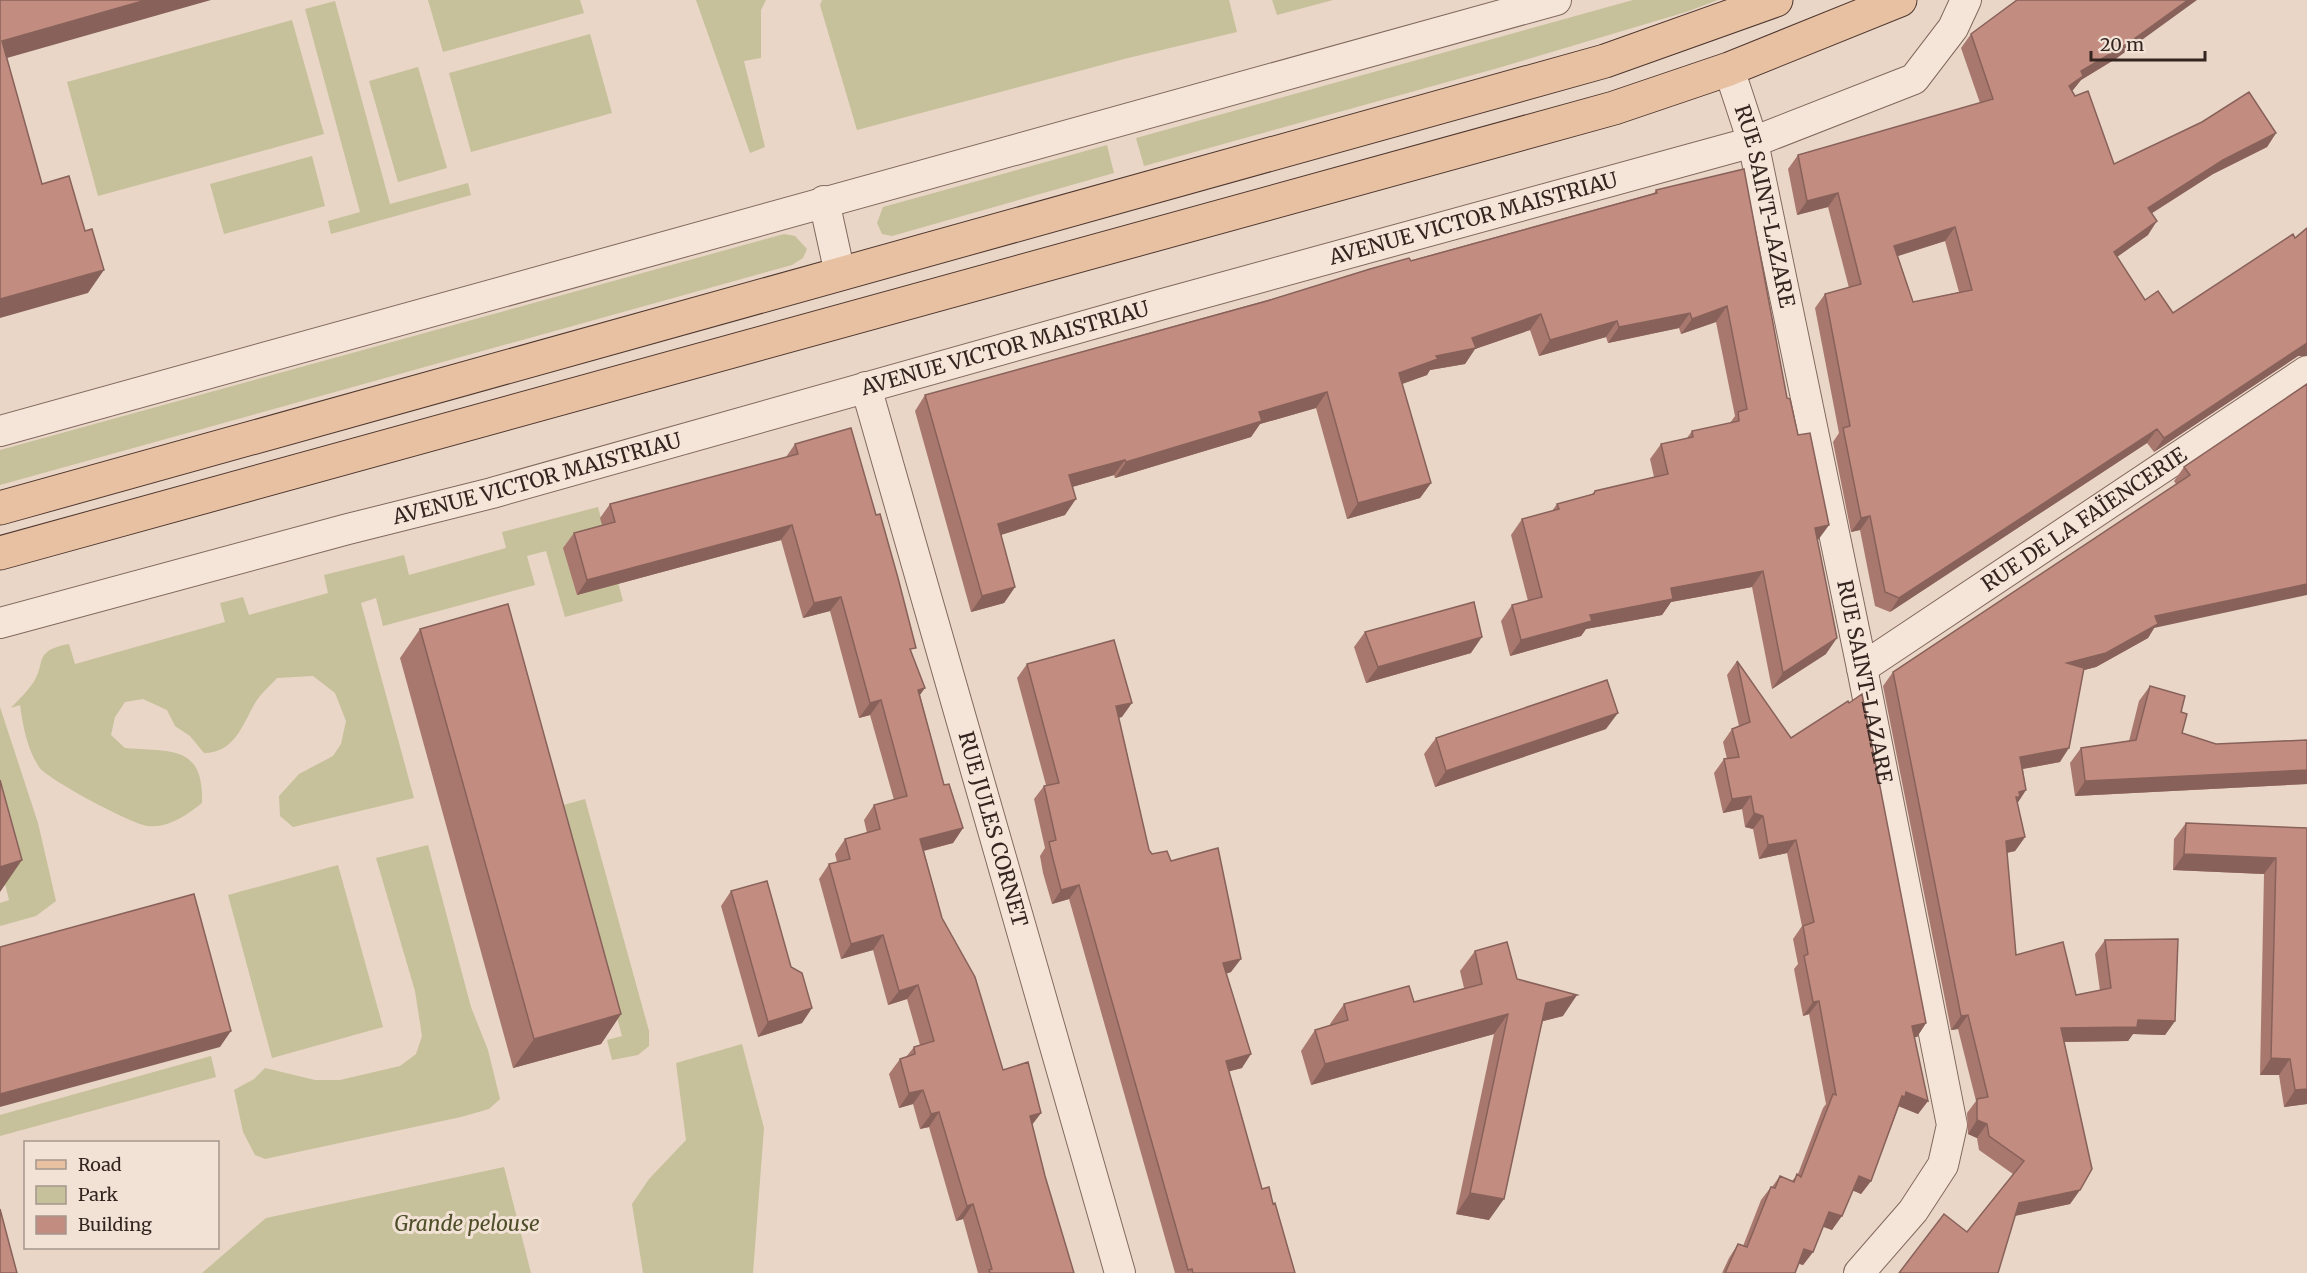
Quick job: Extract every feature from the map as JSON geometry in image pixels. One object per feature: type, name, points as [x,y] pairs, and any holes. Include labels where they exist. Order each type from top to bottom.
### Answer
[{"type":"main road","points":[[0,508],[1605,61],[1776,0]]},
{"type":"main road","points":[[0,553],[1614,108],[1729,69],[1900,0]]},
{"type":"street","points":[[0,431],[1556,0]]},
{"type":"street","name":"AVENUE VICTOR MAISTRIAU","points":[[0,623],[492,493],[866,387],[1753,142],[1914,79],[1953,28],[1966,0]]},
{"type":"street","name":"RUE SAINT-LAZARE","points":[[1729,69],[1753,142],[1862,668],[1952,1125],[1943,1165],[1913,1211],[1859,1273]]},
{"type":"street","points":[[824,201],[840,274]]},
{"type":"street","name":"RUE DE LA FAÏENCERIE","points":[[1862,668],[2307,371]]},
{"type":"street","name":"RUE JULES CORNET","points":[[866,387],[1120,1273]]},
{"type":"green space","points":[[428,0],[580,0],[584,13],[443,52]]},
{"type":"green space","points":[[696,0],[766,0],[761,10],[761,58],[744,61],[765,147],[750,153]]},
{"type":"green space","points":[[822,0],[1229,0],[1237,32],[1128,58],[857,130],[820,5]]},
{"type":"green space","points":[[1272,0],[1333,0],[1277,15]]},
{"type":"green space","points":[[1633,0],[1718,0],[1686,12],[1498,68],[1144,166],[1136,138]]},
{"type":"green space","points":[[335,1],[390,204],[468,183],[471,195],[331,234],[328,221],[360,212],[305,9]]},
{"type":"green space","points":[[292,20],[324,134],[98,196],[67,82]]},
{"type":"green space","points":[[590,34],[612,113],[471,152],[449,73]]},
{"type":"green space","points":[[418,67],[447,168],[398,182],[369,81]]},
{"type":"green space","points":[[1107,145],[1114,173],[892,236],[882,234],[877,223],[883,207]]},
{"type":"green space","points":[[312,156],[325,206],[224,234],[210,184]]},
{"type":"green space","points":[[784,234],[795,236],[807,249],[803,258],[792,265],[0,485],[0,450]]},
{"type":"green space","points":[[598,507],[623,601],[565,617],[546,551],[527,556],[535,585],[383,626],[376,598],[361,603],[414,798],[293,827],[280,816],[279,796],[299,774],[333,756],[341,744],[346,721],[335,693],[313,676],[277,678],[257,700],[236,737],[214,752],[204,753],[190,736],[175,726],[167,710],[143,699],[125,702],[115,717],[111,735],[125,748],[156,750],[181,755],[197,770],[201,784],[202,803],[177,820],[156,826],[139,824],[109,810],[45,773],[35,760],[29,745],[20,705],[11,708],[33,683],[45,654],[57,647],[69,644],[75,664],[225,622],[220,603],[243,597],[249,615],[328,593],[324,575],[404,555],[409,575],[506,548],[502,532]]},
{"type":"green space","points":[[0,707],[38,823],[56,901],[36,916],[0,926],[0,903],[9,900],[0,864]]},
{"type":"green space","points":[[585,799],[649,1031],[649,1046],[638,1055],[612,1060],[607,1040],[622,1036],[560,806]]},
{"type":"green space","points":[[428,845],[471,1007],[488,1050],[500,1099],[489,1109],[461,1117],[265,1159],[255,1155],[243,1132],[234,1090],[254,1079],[265,1068],[315,1080],[340,1080],[400,1066],[416,1054],[422,1036],[415,991],[376,858]]},
{"type":"green space","points":[[338,865],[383,1027],[272,1058],[228,895]]},
{"type":"green space","points":[[742,1044],[764,1128],[753,1273],[643,1273],[632,1204],[649,1179],[686,1140],[676,1063]]},
{"type":"green space","points":[[211,1056],[216,1077],[0,1136],[0,1115]]},
{"type":"green space","name":"Grande pelouse","points":[[504,1167],[531,1273],[202,1273],[266,1218]]},
{"type":"building","points":[[0,0],[146,0],[2,41],[42,184],[69,176],[85,231],[92,229],[104,270],[0,299]]},
{"type":"building","points":[[2017,0],[2188,0],[2127,44],[2081,71],[2083,76],[2069,86],[2075,96],[2088,91],[2114,164],[2202,122],[2249,92],[2276,133],[2223,160],[2148,208],[2157,221],[2114,252],[2145,300],[2158,291],[2173,313],[2293,234],[2295,238],[2307,228],[2307,343],[2164,438],[2157,429],[1899,598],[1885,592],[1870,516],[1861,518],[1843,428],[1850,426],[1825,294],[1861,284],[1838,193],[1807,201],[1798,155],[1993,99],[1971,34]],"holes":[[[1955,227],[1972,290],[1913,302],[1894,246]]]},
{"type":"building","points":[[1744,169],[1787,398],[1790,399],[1798,435],[1810,433],[1829,525],[1815,528],[1837,638],[1783,673],[1763,571],[1671,588],[1673,599],[1590,615],[1592,621],[1521,640],[1512,605],[1542,597],[1522,519],[1559,509],[1557,504],[1594,494],[1595,491],[1668,474],[1661,444],[1693,437],[1692,431],[1739,421],[1738,412],[1747,409],[1727,306],[1692,319],[1690,313],[1619,327],[1617,321],[1550,340],[1541,314],[1472,338],[1476,348],[1436,356],[1438,359],[1399,373],[1431,483],[1358,503],[1327,392],[1259,412],[1262,421],[1126,462],[1125,460],[1069,475],[1076,499],[998,524],[1015,587],[982,596],[925,395],[1267,301],[1409,258],[1411,261],[1657,193],[1656,190]]},
{"type":"building","points":[[2307,384],[2307,584],[2155,616],[2158,624],[2106,653],[2067,663],[2084,668],[2069,748],[2020,757],[2026,790],[2019,792],[2020,797],[2016,797],[2025,837],[2006,841],[2016,955],[2063,942],[2076,995],[2111,988],[2105,940],[2178,939],[2175,1021],[2138,1020],[2137,1027],[2061,1028],[2092,1169],[2080,1190],[2019,1203],[1998,1273],[1899,1273],[1944,1214],[1967,1232],[2024,1161],[1989,1136],[1987,1124],[1977,1120],[1977,1099],[1988,1097],[1968,1015],[1961,1016],[1893,672],[2190,475],[2184,467]]},
{"type":"building","points":[[851,428],[876,515],[880,514],[898,578],[916,648],[910,649],[925,688],[918,690],[944,785],[949,784],[963,828],[920,839],[942,918],[975,977],[1003,1070],[1028,1062],[1041,1113],[1030,1116],[1074,1273],[990,1273],[989,1270],[992,1269],[973,1204],[967,1206],[939,1112],[931,1114],[923,1090],[909,1093],[900,1059],[915,1054],[914,1047],[934,1041],[918,985],[899,991],[883,935],[851,944],[829,864],[850,859],[845,839],[880,829],[874,805],[907,796],[881,700],[870,703],[841,597],[814,603],[792,525],[587,580],[574,533],[615,522],[610,504],[798,454],[795,444]]},
{"type":"building","points":[[1474,602],[1482,637],[1378,667],[1365,632]]},
{"type":"building","points":[[508,604],[621,1014],[534,1039],[420,629]]},
{"type":"building","points":[[1114,640],[1132,703],[1116,706],[1149,850],[1152,854],[1167,851],[1171,861],[1218,848],[1241,959],[1223,963],[1251,1054],[1226,1061],[1262,1189],[1269,1187],[1295,1273],[1193,1273],[1192,1269],[1188,1270],[1079,885],[1061,890],[1049,842],[1056,840],[1044,786],[1059,783],[1027,664]]},
{"type":"building","points":[[1737,661],[1791,738],[1862,694],[1926,1023],[1912,1026],[1928,1101],[1906,1092],[1905,1097],[1902,1096],[1871,1181],[1859,1176],[1842,1216],[1829,1212],[1813,1252],[1804,1249],[1795,1273],[1725,1273],[1738,1244],[1747,1247],[1771,1187],[1775,1188],[1780,1176],[1794,1182],[1797,1174],[1801,1177],[1833,1094],[1836,1095],[1819,1001],[1813,1002],[1804,956],[1808,954],[1803,926],[1814,922],[1796,840],[1768,845],[1763,816],[1754,813],[1751,796],[1732,799],[1724,759],[1739,757],[1732,729],[1750,722]]},
{"type":"building","points":[[1607,680],[1618,713],[1446,771],[1436,738]]},
{"type":"building","points":[[2150,686],[2185,696],[2181,712],[2187,714],[2182,733],[2216,744],[2307,740],[2307,770],[2085,781],[2081,748],[2136,740]]},
{"type":"building","points":[[0,780],[22,860],[0,867]]},
{"type":"building","points":[[2186,823],[2307,828],[2307,1089],[2295,1090],[2290,1059],[2271,1058],[2276,858],[2184,854]]},
{"type":"building","points":[[767,881],[791,967],[802,973],[812,1008],[768,1022],[731,891]]},
{"type":"building","points":[[194,894],[231,1031],[0,1094],[0,947]]},
{"type":"building","points":[[1507,942],[1517,979],[1577,995],[1546,1003],[1504,1199],[1470,1193],[1508,1014],[1325,1064],[1315,1030],[1348,1020],[1344,1004],[1409,986],[1414,1002],[1482,984],[1475,951]]},
{"type":"building","points":[[0,1209],[17,1273],[0,1273]]}]
